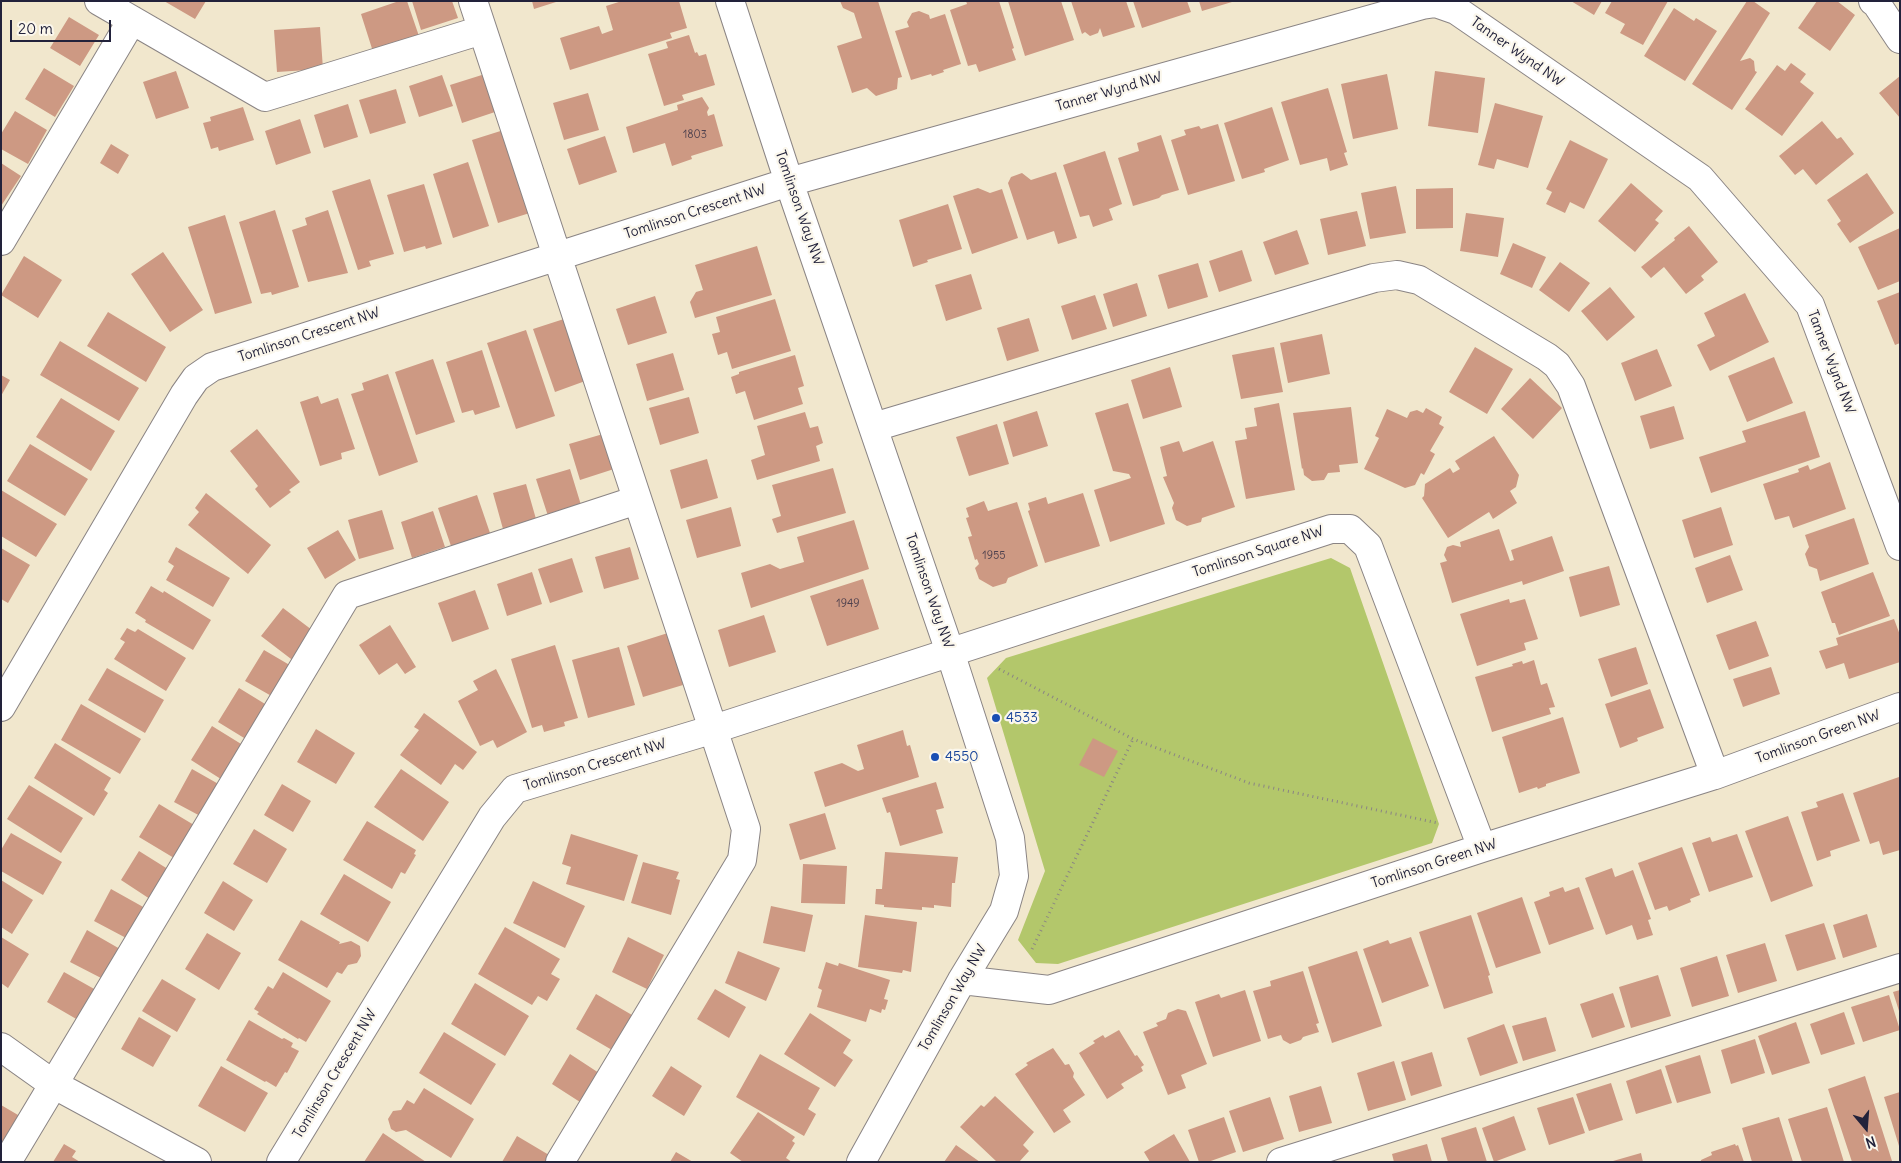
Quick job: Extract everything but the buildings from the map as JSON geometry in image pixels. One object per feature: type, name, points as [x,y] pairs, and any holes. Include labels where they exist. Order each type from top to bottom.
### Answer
[{"type":"street","points":[[100,1],[265,97],[482,30]]},
{"type":"street","points":[[473,1],[746,829],[742,860],[560,1162]]},
{"type":"street","name":"Tomlinson Way NW","points":[[730,1],[950,652],[1010,838],[1014,876],[1004,911],[962,980],[861,1162]]},
{"type":"street","points":[[1872,1],[1876,3],[1900,39]]},
{"type":"street","name":"Tanner Wynd NW","points":[[790,182],[1435,2],[1456,10],[1700,178],[1810,305],[1900,546]]},
{"type":"street","points":[[1,241],[132,20]]},
{"type":"street","name":"Tomlinson Crescent NW","points":[[4,695],[184,395],[196,378],[212,367],[557,255],[790,182]]},
{"type":"street","points":[[874,427],[1374,278],[1396,275],[1419,280],[1547,357],[1557,365],[1571,386],[1715,775]]},
{"type":"street","points":[[7,1162],[347,595],[637,500]]},
{"type":"street","name":"Tomlinson Square NW","points":[[950,652],[1330,528],[1350,529],[1368,546],[1482,848]]},
{"type":"street","name":"Tomlinson Crescent NW","points":[[281,1162],[492,817],[515,789],[714,729],[950,652]]},
{"type":"street","name":"Tomlinson Green NW","points":[[962,980],[1048,990],[1482,848],[1715,775],[1900,707]]},
{"type":"street","points":[[1281,1162],[1900,968]]},
{"type":"street","points":[[1,1047],[53,1084],[197,1162]]},
{"type":"path","points":[[996,668],[1133,739],[1249,783],[1440,824]]},
{"type":"path","points":[[1032,949],[1133,739]]},
{"type":"green space","points":[[1331,558],[1350,568],[1439,824],[1432,843],[1058,964],[1036,963],[1018,940],[1045,871],[987,678],[1006,658]]},
{"type":"place","name":"4533","points":[[996,718]]},
{"type":"place","name":"4550","points":[[935,757]]}]
